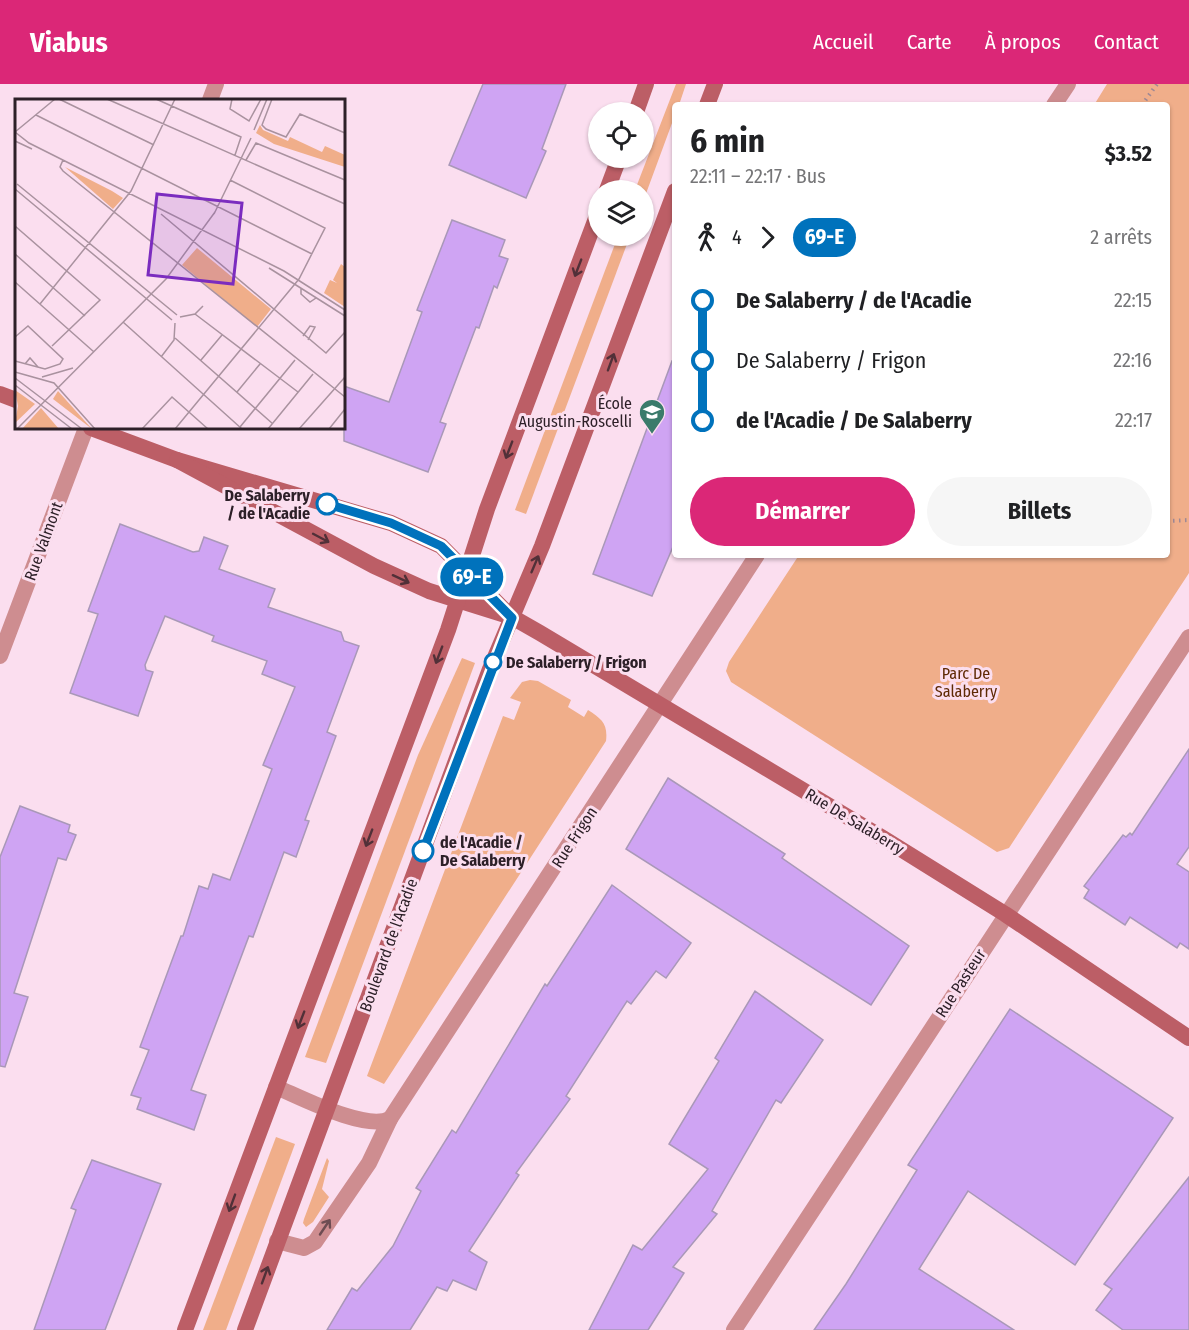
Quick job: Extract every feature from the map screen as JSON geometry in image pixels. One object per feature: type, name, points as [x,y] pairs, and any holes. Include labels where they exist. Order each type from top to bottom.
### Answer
[{"type":"main road","points":[[640,102],[646,84]]},
{"type":"main road","points":[[708,102],[715,84]]},
{"type":"main road","name":"Boulevard de l'Acadie","points":[[245,1330],[277,1240],[672,199]]},
{"type":"main road","points":[[185,1330],[459,600],[487,509],[588,240]]},
{"type":"main road","points":[[0,394],[15,400]]},
{"type":"main road","name":"Rue De Salaberry","points":[[94,429],[177,460],[391,523],[441,546],[512,618]]},
{"type":"main road","name":"Rue De Salaberry","points":[[177,460],[374,566],[429,591],[512,618],[660,703],[1005,914],[1189,1038]]},
{"type":"street","points":[[210,99],[216,84]]},
{"type":"street","points":[[1056,102],[1068,84]]},
{"type":"street","name":"Rue Valmont","points":[[0,656],[86,429]]},
{"type":"street","name":"Rue Frigon","points":[[277,1240],[299,1248],[315,1242],[369,1163],[390,1119],[755,558]]},
{"type":"street","name":"Rue Pasteur","points":[[734,1330],[1189,637]]},
{"type":"street","points":[[276,1087],[367,1122],[384,1122],[390,1119]]},
{"type":"path","points":[[1144,102],[1157,84]]},
{"type":"path","points":[[1170,521],[1189,520]]},
{"type":"green space","points":[[676,84],[686,84],[680,102],[672,102],[672,123],[651,180],[639,180],[644,168],[654,168],[654,141]]},
{"type":"green space","name":"Parc De Salaberry","points":[[1107,84],[1189,84],[1189,573],[1009,848],[997,852],[731,682],[726,671],[729,662],[797,558],[1170,558],[1170,102],[1096,102]]},
{"type":"green space","points":[[614,246],[626,246],[526,514],[515,510]]},
{"type":"green space","points":[[462,658],[475,663],[326,1063],[305,1057],[418,755]]},
{"type":"green space","points":[[538,681],[571,700],[568,707],[584,717],[588,710],[597,716],[605,726],[606,741],[384,1084],[367,1076],[503,716],[514,720],[521,702],[510,698],[522,682]]},
{"type":"green space","points":[[276,1137],[295,1144],[226,1330],[203,1330]]},
{"type":"green space","points":[[327,1158],[329,1161],[322,1189],[329,1197],[313,1222],[306,1227],[303,1223],[304,1219]]},
{"type":"building","points":[[483,84],[566,84],[542,149],[546,151],[526,198],[449,165]]},
{"type":"building","points":[[452,220],[505,240],[499,256],[508,259],[497,288],[494,286],[479,328],[476,327],[440,422],[446,424],[428,472],[344,441],[345,386],[389,402],[422,312],[417,310]]},
{"type":"building","points":[[672,361],[672,549],[652,596],[593,574]]},
{"type":"building","points":[[120,524],[193,552],[199,551],[204,537],[228,546],[219,569],[275,589],[268,607],[341,632],[344,641],[359,646],[327,732],[336,736],[305,820],[309,821],[296,857],[284,852],[253,937],[249,936],[191,1090],[206,1095],[194,1130],[137,1109],[141,1098],[131,1095],[149,1050],[140,1047],[181,936],[183,936],[199,886],[208,889],[213,874],[230,880],[272,769],[263,765],[295,687],[262,674],[267,661],[212,641],[214,636],[165,616],[145,665],[146,670],[153,672],[138,716],[70,693],[98,614],[88,611]]},
{"type":"building","points":[[1189,749],[1189,847],[1177,864],[1189,872],[1189,949],[1180,943],[1177,948],[1130,917],[1125,925],[1084,898],[1089,890],[1084,886],[1123,835],[1126,837],[1130,833],[1132,835]]},
{"type":"building","points":[[668,778],[785,854],[782,858],[909,946],[871,1005],[626,849]]},
{"type":"building","points":[[20,806],[70,825],[68,832],[76,835],[66,860],[58,858],[14,993],[28,997],[5,1067],[0,1066],[0,857]]},
{"type":"building","points":[[612,885],[691,943],[666,978],[656,971],[631,1004],[627,1001],[566,1096],[570,1099],[516,1173],[519,1175],[469,1251],[487,1262],[476,1290],[453,1280],[447,1291],[437,1287],[410,1330],[327,1330],[352,1288],[357,1291],[393,1246],[421,1191],[416,1188],[452,1130],[456,1133],[545,984],[547,986]]},
{"type":"building","points":[[755,991],[823,1040],[781,1103],[776,1100],[712,1211],[717,1214],[673,1267],[684,1273],[648,1330],[589,1330],[633,1245],[642,1250],[708,1169],[669,1144],[719,1061],[715,1058]]},
{"type":"building","points":[[1010,1009],[1173,1118],[1075,1265],[968,1191],[919,1269],[1014,1330],[814,1330],[846,1284],[917,1170],[908,1165]]},
{"type":"building","points":[[92,1160],[161,1184],[105,1330],[34,1330],[76,1210],[71,1208]]},
{"type":"building","points":[[1189,1177],[1189,1330],[1123,1330],[1096,1310],[1112,1289],[1104,1284]]},
{"type":"bus line","name":"69-E","points":[[327,504],[391,523],[441,546],[512,618],[490,669],[423,851]]},
{"type":"place","name":"École Augustin-Roscelli","points":[[652,435]]},
{"type":"place","name":"De Salaberry / de l'Acadie","points":[[327,504]]},
{"type":"place","name":"De Salaberry / Frigon","points":[[493,662]]},
{"type":"place","name":"de l'Acadie / De Salaberry","points":[[423,851]]}]
